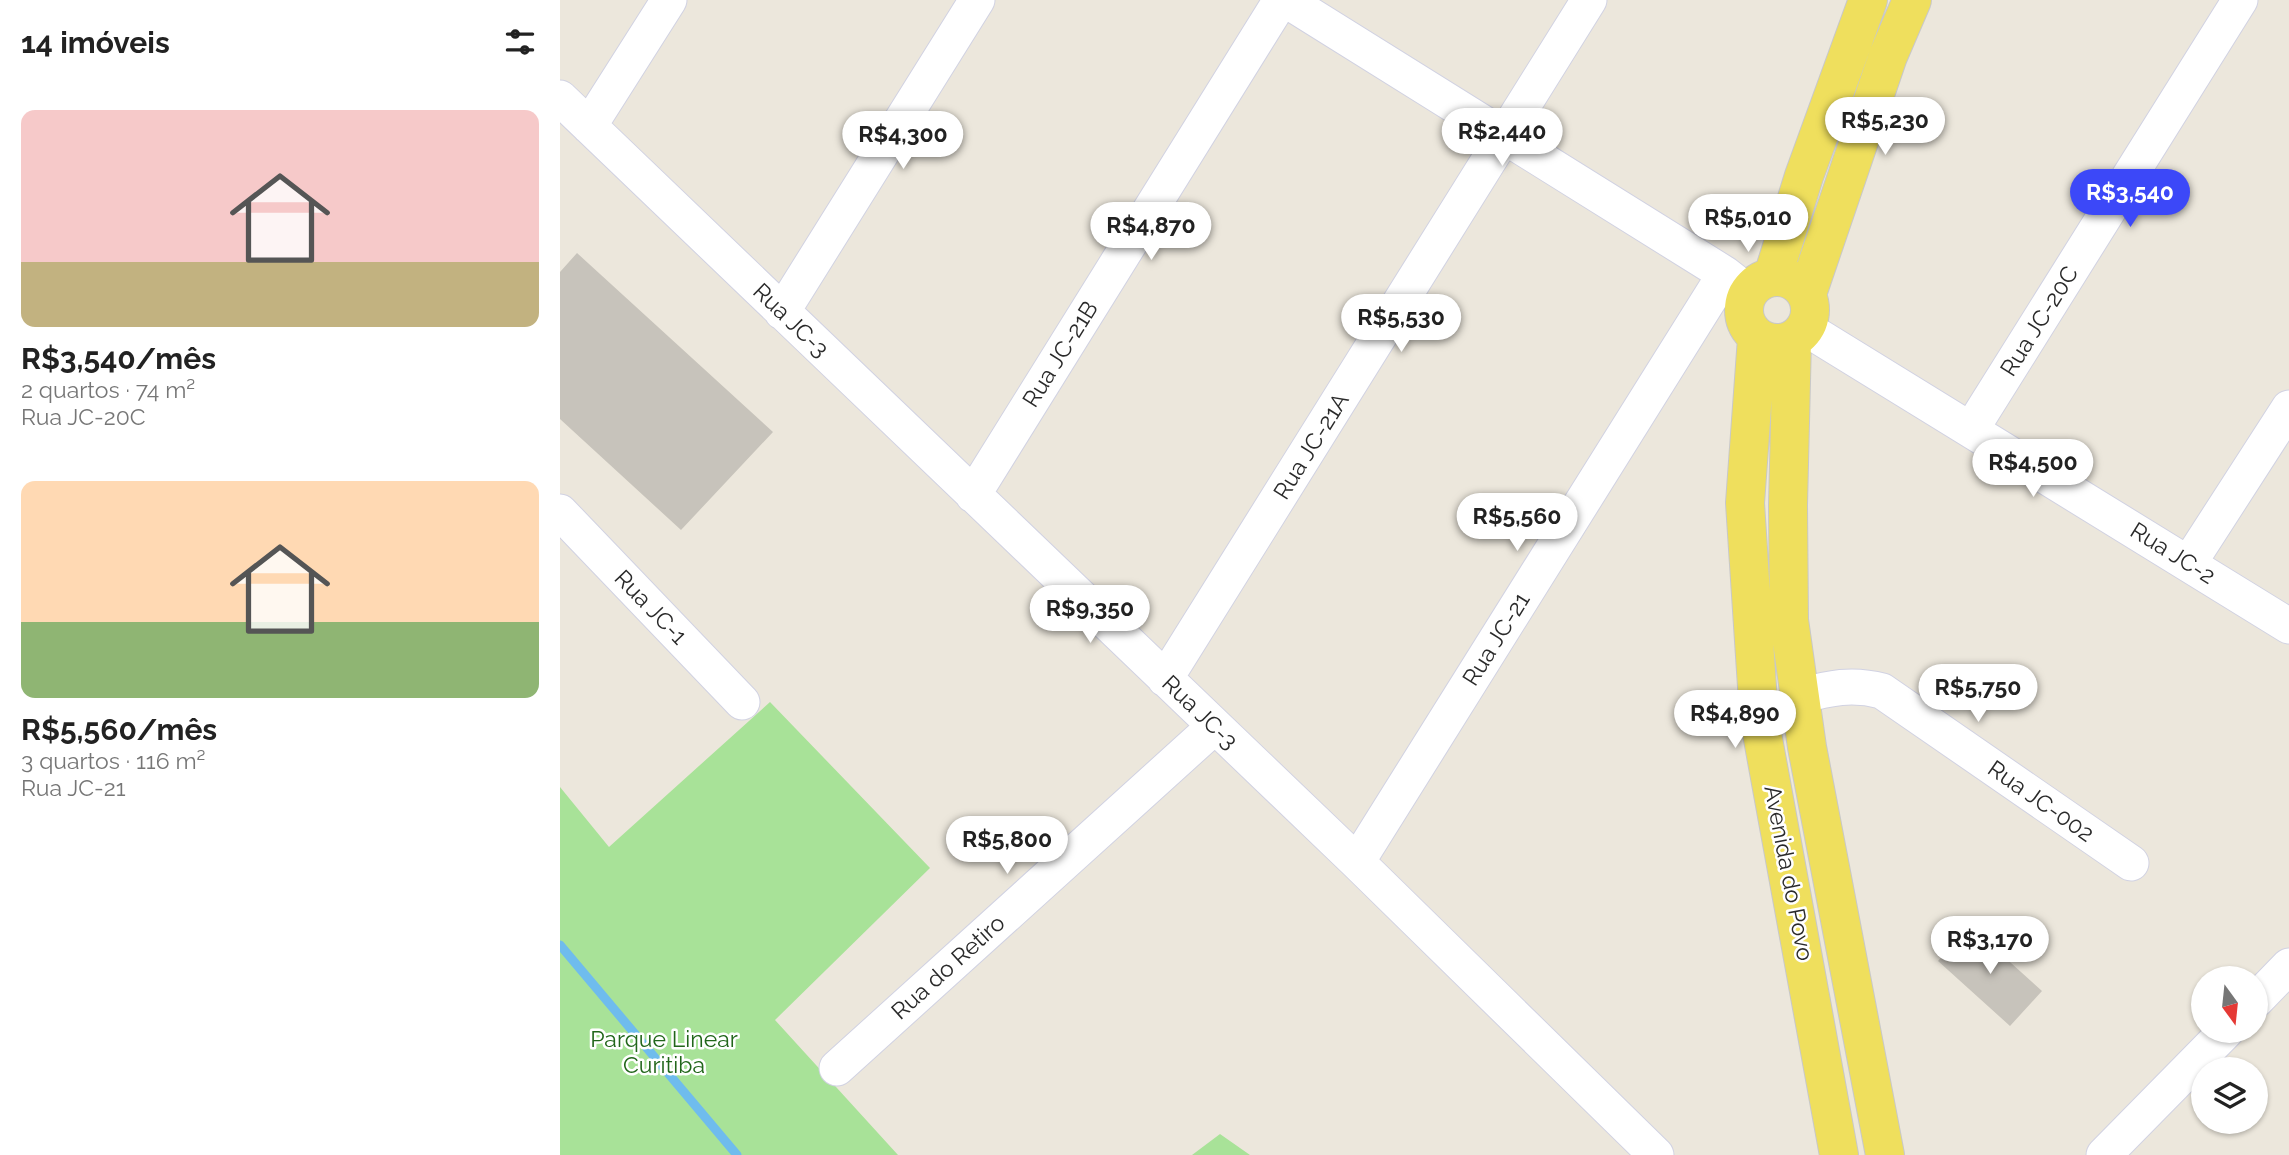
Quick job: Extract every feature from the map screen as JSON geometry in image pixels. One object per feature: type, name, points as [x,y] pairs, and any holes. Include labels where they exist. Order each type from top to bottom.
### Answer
[{"type":"main road","points":[[1749,281],[1786,278],[1798,284],[1791,325],[1746,325],[1743,308],[1749,281],[1804,176],[1868,0]]},
{"type":"main road","name":"Avenida do Povo","points":[[1839,1155],[1759,718],[1745,503],[1791,325],[1888,56],[1912,0]]},
{"type":"main road","name":"Avenida do Povo","points":[[1791,325],[1789,620],[1800,696],[1885,1155]]},
{"type":"street","points":[[589,126],[669,0]]},
{"type":"street","points":[[782,312],[977,0]]},
{"type":"street","name":"Rua JC-21B","points":[[973,495],[1281,0]]},
{"type":"street","points":[[1286,0],[1504,136],[1749,281]]},
{"type":"street","name":"Rua JC-21A","points":[[1165,679],[1589,0]]},
{"type":"street","name":"Rua JC-20C","points":[[1972,428],[2241,0]]},
{"type":"street","name":"Rua JC-3","points":[[560,98],[1357,862],[1656,1155]]},
{"type":"street","name":"Rua JC-21","points":[[1357,862],[1749,281]]},
{"type":"street","name":"Rua JC-2","points":[[1791,325],[1972,428],[2289,625]]},
{"type":"street","points":[[2189,563],[2289,408]]},
{"type":"street","name":"Rua JC-1","points":[[560,512],[742,702]]},
{"type":"street","name":"Rua JC-002","points":[[1800,696],[1839,686],[1861,686],[1882,691],[2131,863]]},
{"type":"street","name":"Rua do Retiro","points":[[837,1068],[1214,726]]},
{"type":"street","points":[[2268,988],[2289,966]]},
{"type":"street","points":[[2104,1155],[2214,1043]]},
{"type":"green space","name":"Parque Linear Curitiba","points":[[770,702],[930,868],[775,1020],[898,1155],[560,1155],[560,787],[609,847]]},
{"type":"green space","points":[[1220,1134],[1250,1155],[1192,1155]]},
{"type":"building","points":[[577,253],[773,432],[681,530],[560,419],[560,272]]},
{"type":"building","points":[[1970,926],[2042,991],[2010,1026],[1938,961]]},
{"type":"waterway","points":[[560,945],[737,1155]]}]
